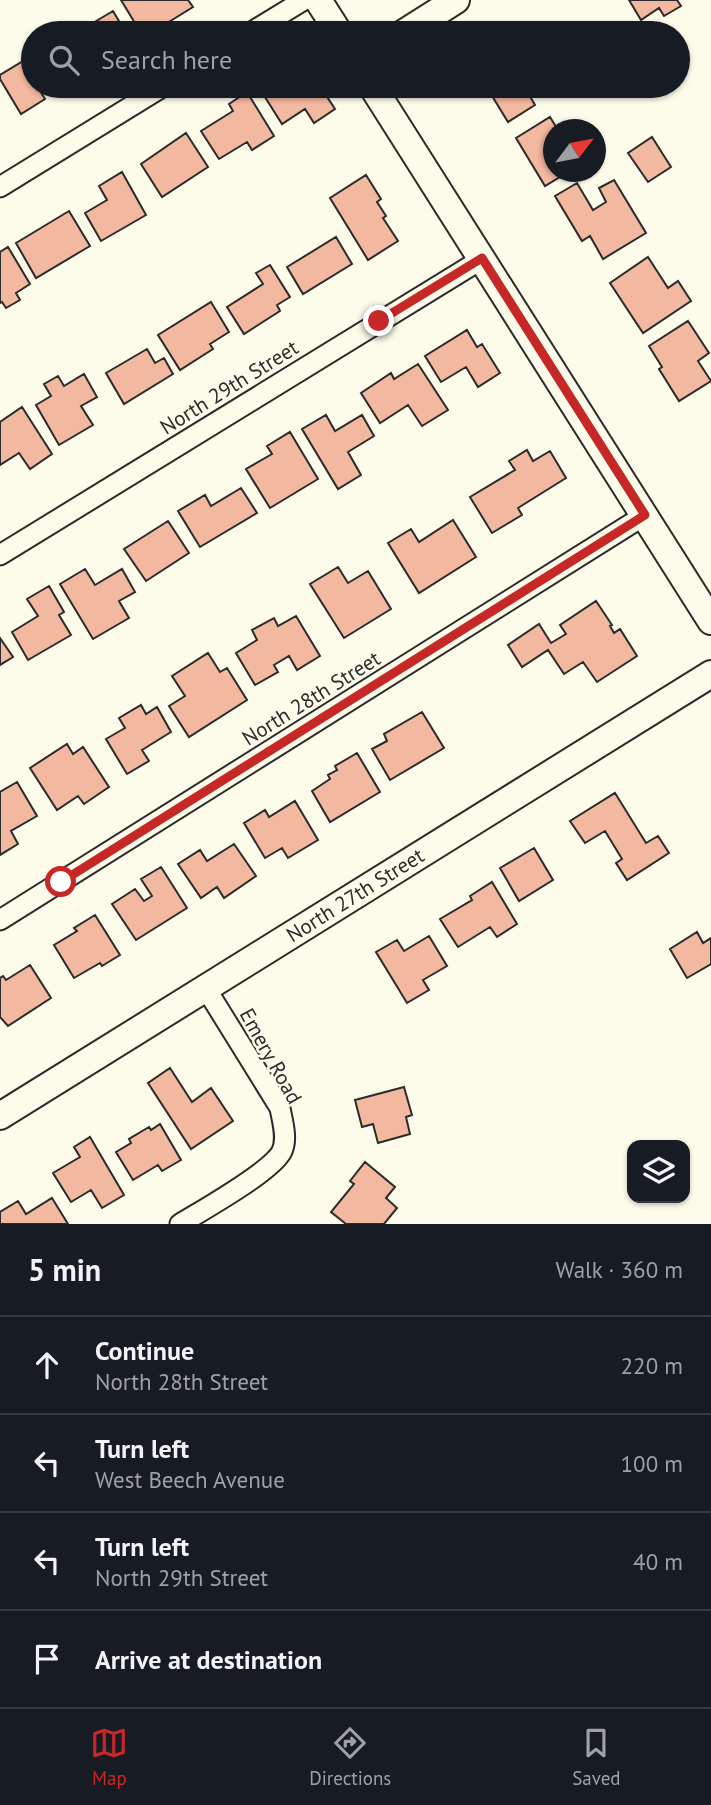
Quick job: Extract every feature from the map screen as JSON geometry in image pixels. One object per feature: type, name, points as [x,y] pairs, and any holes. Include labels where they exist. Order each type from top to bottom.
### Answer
[{"type":"street","points":[[270,21],[304,0]]},
{"type":"street","points":[[318,0],[331,21]]},
{"type":"street","points":[[423,21],[456,0]]},
{"type":"street","points":[[0,187],[145,98]]},
{"type":"street","points":[[380,98],[711,621]]},
{"type":"street","name":"North 29th Street","points":[[0,555],[482,258]]},
{"type":"street","name":"North 28th Street","points":[[0,920],[645,515]]},
{"type":"street","name":"North 27th Street","points":[[0,1116],[711,674]]},
{"type":"street","name":"Emery Road","points":[[180,1224],[259,1175],[282,1151],[284,1129],[280,1108],[205,987]]},
{"type":"building","points":[[121,0],[188,0],[193,7],[170,21],[134,21]]},
{"type":"building","points":[[629,0],[677,0],[681,6],[664,16],[659,8],[641,20]]},
{"type":"building","points":[[113,11],[119,21],[96,21]]},
{"type":"building","points":[[21,62],[21,98],[45,99],[21,114],[0,75]]},
{"type":"building","points":[[238,98],[251,98],[274,136],[252,150],[247,142],[219,159],[201,131],[233,111],[229,104]]},
{"type":"building","points":[[266,98],[328,98],[335,109],[314,123],[305,109],[282,124]]},
{"type":"building","points":[[493,98],[531,98],[535,105],[508,122]]},
{"type":"building","points":[[543,121],[543,182],[552,182],[545,186],[516,138]]},
{"type":"building","points":[[186,133],[208,167],[162,197],[141,164]]},
{"type":"building","points":[[652,137],[671,167],[648,182],[628,153]]},
{"type":"building","points":[[122,172],[146,215],[101,241],[85,213],[107,200],[99,186]]},
{"type":"building","points":[[366,175],[381,199],[377,202],[386,216],[383,218],[398,241],[368,260],[330,198]]},
{"type":"building","points":[[614,180],[646,233],[603,259],[590,236],[582,241],[555,196],[577,183],[593,210],[606,202],[599,188]]},
{"type":"building","points":[[69,211],[90,246],[36,278],[16,243]]},
{"type":"building","points":[[336,237],[352,264],[303,294],[287,267]]},
{"type":"building","points":[[8,247],[30,284],[16,293],[20,300],[6,308],[0,303],[0,252]]},
{"type":"building","points":[[648,257],[668,288],[678,281],[691,301],[643,333],[610,283]]},
{"type":"building","points":[[270,265],[290,297],[277,305],[280,311],[244,334],[227,307],[263,284],[256,273]]},
{"type":"building","points":[[211,302],[229,332],[210,344],[213,349],[180,370],[158,335]]},
{"type":"building","points":[[688,321],[709,353],[698,361],[711,381],[679,401],[659,369],[662,367],[649,346]]},
{"type":"building","points":[[467,330],[477,347],[482,344],[500,373],[478,387],[466,367],[441,382],[425,356]]},
{"type":"building","points":[[147,349],[155,363],[164,358],[173,374],[124,404],[106,373]]},
{"type":"building","points":[[418,364],[448,410],[422,426],[408,405],[380,423],[361,393],[391,373],[394,379]]},
{"type":"building","points":[[84,374],[97,397],[81,406],[93,425],[59,445],[36,405],[51,396],[44,384],[58,376],[64,386]]},
{"type":"building","points":[[22,407],[52,454],[30,469],[19,453],[0,465],[0,422]]},
{"type":"building","points":[[326,415],[335,431],[362,415],[374,436],[348,452],[361,475],[338,489],[302,429]]},
{"type":"building","points":[[290,432],[318,479],[270,508],[246,469],[272,454],[267,446]]},
{"type":"building","points":[[527,450],[533,461],[550,451],[566,478],[518,508],[522,515],[492,533],[470,497],[515,470],[509,461]]},
{"type":"building","points":[[241,488],[257,513],[200,547],[178,511],[205,495],[211,506]]},
{"type":"building","points":[[453,520],[476,557],[419,593],[388,543],[411,529],[419,542]]},
{"type":"building","points":[[168,521],[189,553],[146,581],[124,549]]},
{"type":"building","points":[[338,567],[348,583],[368,571],[391,609],[344,638],[310,584]]},
{"type":"building","points":[[85,569],[95,585],[122,569],[135,592],[119,601],[129,618],[93,639],[60,584]]},
{"type":"building","points":[[49,586],[64,612],[59,615],[71,635],[28,660],[12,632],[38,616],[27,599]]},
{"type":"building","points":[[596,601],[612,625],[610,626],[614,633],[620,629],[637,656],[597,682],[583,662],[564,674],[548,650],[522,667],[508,645],[539,624],[551,643],[566,634],[560,625]]},
{"type":"building","points":[[296,616],[320,656],[297,670],[289,656],[274,665],[278,672],[255,685],[236,653],[257,640],[252,630],[274,618],[278,626]]},
{"type":"building","points":[[0,638],[13,657],[0,665]]},
{"type":"building","points":[[208,653],[220,672],[227,668],[247,700],[189,737],[169,706],[185,696],[172,676]]},
{"type":"building","points":[[141,705],[146,714],[157,707],[171,732],[142,750],[149,761],[127,774],[106,739],[125,728],[119,718]]},
{"type":"building","points":[[422,712],[444,748],[390,780],[372,749],[387,741],[384,734]]},
{"type":"building","points":[[67,744],[73,754],[83,747],[109,787],[84,804],[78,796],[57,810],[30,768]]},
{"type":"building","points":[[357,753],[380,792],[330,822],[312,791],[330,779],[328,775],[337,770],[335,766]]},
{"type":"building","points":[[17,782],[37,816],[11,831],[18,844],[0,855],[0,792]]},
{"type":"building","points":[[615,793],[646,843],[658,836],[669,853],[627,880],[616,863],[622,859],[605,831],[585,843],[570,821]]},
{"type":"building","points":[[295,801],[318,840],[288,858],[282,848],[265,858],[244,823],[265,810],[269,817]]},
{"type":"building","points":[[234,844],[256,876],[224,898],[217,887],[201,898],[178,864],[200,850],[207,861]]},
{"type":"building","points":[[534,848],[553,880],[519,901],[500,868]]},
{"type":"building","points":[[161,867],[187,908],[136,940],[112,904],[135,889],[144,901],[152,896],[141,879]]},
{"type":"building","points":[[492,882],[517,924],[497,937],[490,927],[458,947],[440,919],[472,900],[470,896]]},
{"type":"building","points":[[95,915],[120,955],[74,978],[54,945],[77,931],[74,928]]},
{"type":"building","points":[[697,932],[703,943],[711,938],[711,964],[687,978],[670,949]]},
{"type":"building","points":[[429,936],[447,966],[423,980],[429,990],[407,1003],[376,952],[397,940],[404,951]]},
{"type":"building","points":[[30,965],[51,998],[8,1026],[0,1017],[0,978],[3,976],[6,980]]},
{"type":"building","points":[[170,1068],[192,1102],[211,1088],[233,1121],[191,1149],[148,1083]]},
{"type":"building","points":[[404,1087],[412,1115],[406,1117],[410,1134],[378,1143],[373,1124],[362,1127],[355,1100]]},
{"type":"building","points":[[160,1124],[181,1160],[162,1171],[158,1165],[133,1180],[116,1152],[131,1143],[129,1139]]},
{"type":"building","points":[[90,1137],[124,1195],[102,1208],[91,1190],[71,1202],[53,1173],[80,1157],[74,1147]]},
{"type":"building","points":[[365,1162],[395,1187],[386,1198],[397,1208],[384,1224],[346,1224],[331,1212],[354,1184],[350,1181]]},
{"type":"building","points":[[52,1198],[68,1224],[0,1224],[0,1212],[18,1201],[26,1214]]},
{"type":"route","points":[[61,882],[645,515],[482,258],[379,321]]}]
